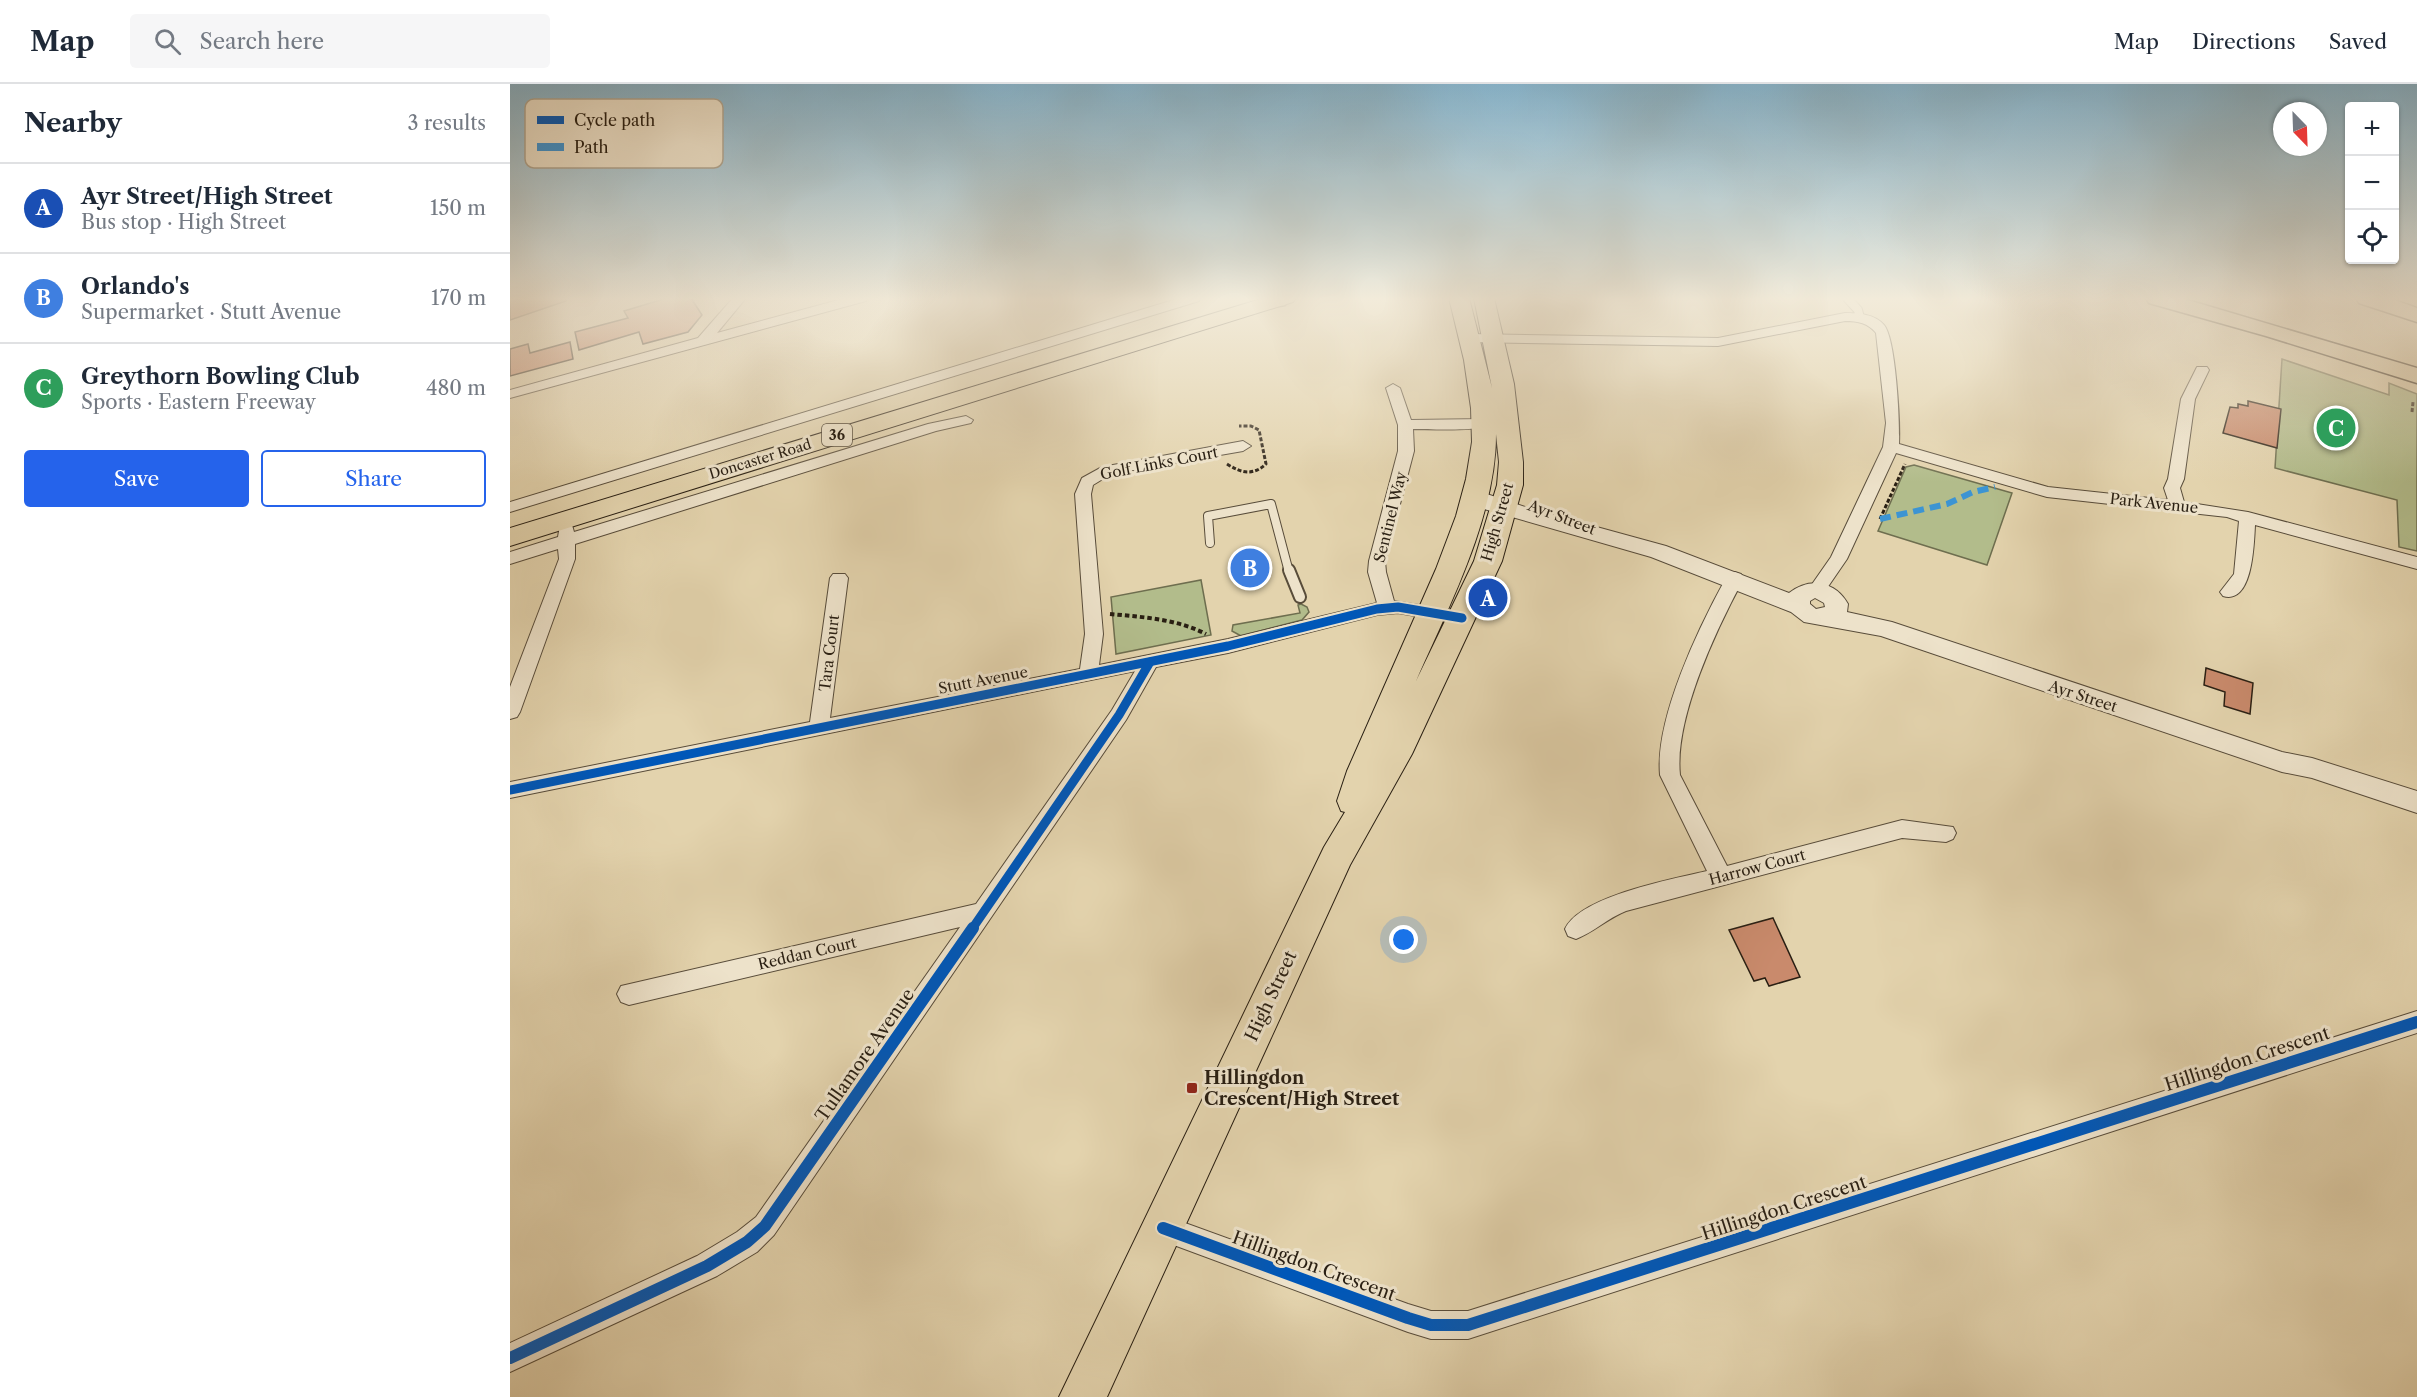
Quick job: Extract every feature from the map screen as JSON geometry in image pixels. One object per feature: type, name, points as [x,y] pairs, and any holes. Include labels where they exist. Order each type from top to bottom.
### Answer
[{"type":"highway","points":[[2364,359],[2417,376]]},
{"type":"highway","points":[[2400,359],[2417,365]]},
{"type":"main road","name":"Doncaster Road","points":[[510,522],[1038,359]]},
{"type":"main road","name":"Doncaster Road","points":[[510,537],[567,530],[1075,359]]},
{"type":"main road","name":"High Street","points":[[1083,1397],[1336,856],[1396,754],[1447,615],[1458,548],[1475,497],[1484,423],[1472,359]]},
{"type":"main road","name":"High Street","points":[[1447,615],[1488,561],[1505,503],[1511,462],[1508,414],[1497,359]]},
{"type":"street","points":[[510,394],[635,359]]},
{"type":"street","name":"Doncaster Road","points":[[510,507],[993,359]]},
{"type":"street","points":[[1819,601],[1891,447],[1893,423],[1886,359]]},
{"type":"street","points":[[2177,505],[2172,488],[2176,478],[2188,399],[2202,370]]},
{"type":"street","name":"Sentinel Way","points":[[1387,608],[1378,578],[1377,561],[1406,451],[1406,425],[1393,388]]},
{"type":"street","points":[[1406,425],[1484,423],[1508,414]]},
{"type":"street","name":"Doncaster Road","points":[[510,558],[567,530],[933,427],[966,420]]},
{"type":"street","name":"Golf Links Court","points":[[1088,674],[1094,634],[1083,495],[1089,480],[1100,473],[1116,468],[1243,446]]},
{"type":"street","name":"Park Avenue","points":[[1891,447],[2047,492],[2195,507],[2248,517],[2417,563]]},
{"type":"street","points":[[2176,478],[2195,507]]},
{"type":"street","name":"Ayr Street","points":[[1475,497],[1505,503],[1735,578],[1819,601],[1884,628],[2282,762],[2312,768],[2417,802]]},
{"type":"street","points":[[2229,592],[2242,574],[2248,517]]},
{"type":"street","points":[[510,712],[567,559],[567,530]]},
{"type":"street","name":"Tara Court","points":[[819,728],[839,578]]},
{"type":"street","points":[[1721,876],[1670,775],[1668,765],[1679,711],[1694,659],[1735,578]]},
{"type":"street","name":"Stutt Avenue","points":[[510,790],[1247,642],[1346,616],[1387,608],[1447,615]]},
{"type":"street","name":"Golf Links Court","points":[[1094,634],[1108,670]]},
{"type":"street","name":"Tullamore Avenue","points":[[510,1358],[707,1266],[747,1242],[765,1226],[1133,695],[1150,662]]},
{"type":"street","name":"Ayr Street","points":[[2282,762],[2310,777],[2417,818]]},
{"type":"street","name":"Harrow Court","points":[[1576,929],[1606,909],[1623,902],[1902,829],[1946,833]]},
{"type":"street","name":"Reddan Court","points":[[629,994],[984,912]]},
{"type":"street","name":"Hillingdon Crescent","points":[[1163,1228],[1408,1318],[1431,1325],[1468,1325],[2417,1022]]},
{"type":"lane","points":[[1210,543],[1208,516],[1271,504],[1289,571],[1300,597]]},
{"type":"path","points":[[2412,412],[2414,402]]},
{"type":"path","points":[[1219,461],[1244,473],[1260,470],[1266,464],[1259,430],[1251,426],[1239,426]]},
{"type":"path","points":[[1880,519],[1911,453]]},
{"type":"path","points":[[1109,605],[1110,615],[1123,614],[1151,618],[1196,629],[1209,637]]},
{"type":"green space","points":[[2282,359],[2389,395],[2389,383],[2417,394],[2417,551],[2399,547],[2397,500],[2275,468]]},
{"type":"green space","points":[[1914,465],[2012,493],[1987,565],[1878,531],[1906,467]]},
{"type":"green space","points":[[1201,580],[1211,635],[1116,654],[1111,597]]},
{"type":"green space","points":[[1298,605],[1307,607],[1309,612],[1302,620],[1241,636],[1232,631],[1233,625],[1300,613]]},
{"type":"building","points":[[510,359],[572,359],[510,376]]},
{"type":"building","points":[[2248,401],[2281,409],[2277,448],[2223,433],[2230,407],[2238,408],[2238,404],[2248,406]]},
{"type":"building","points":[[2206,668],[2253,683],[2250,714],[2224,706],[2225,692],[2204,685]]},
{"type":"building","points":[[1773,918],[1800,977],[1769,986],[1765,978],[1754,981],[1729,930]]},
{"type":"marked path","points":[[1880,519],[1947,504],[1973,492],[1995,487]]},
{"type":"cycle path","points":[[510,790],[1228,646],[1377,609],[1398,607],[1462,618]]},
{"type":"cycle path","points":[[510,1358],[707,1266],[747,1242],[765,1226],[1119,715],[1150,662]]},
{"type":"cycle path","points":[[1163,1228],[1408,1318],[1431,1325],[1468,1325],[2417,1022]]},
{"type":"place","name":"Greythorn Bowling Club","points":[[2336,428]]},
{"type":"place","name":"Orlando's","points":[[1250,568]]},
{"type":"place","name":"Ayr Street/High Street","points":[[1488,598]]},
{"type":"place","name":"Hillingdon Crescent/High Street","points":[[1192,1088]]}]
